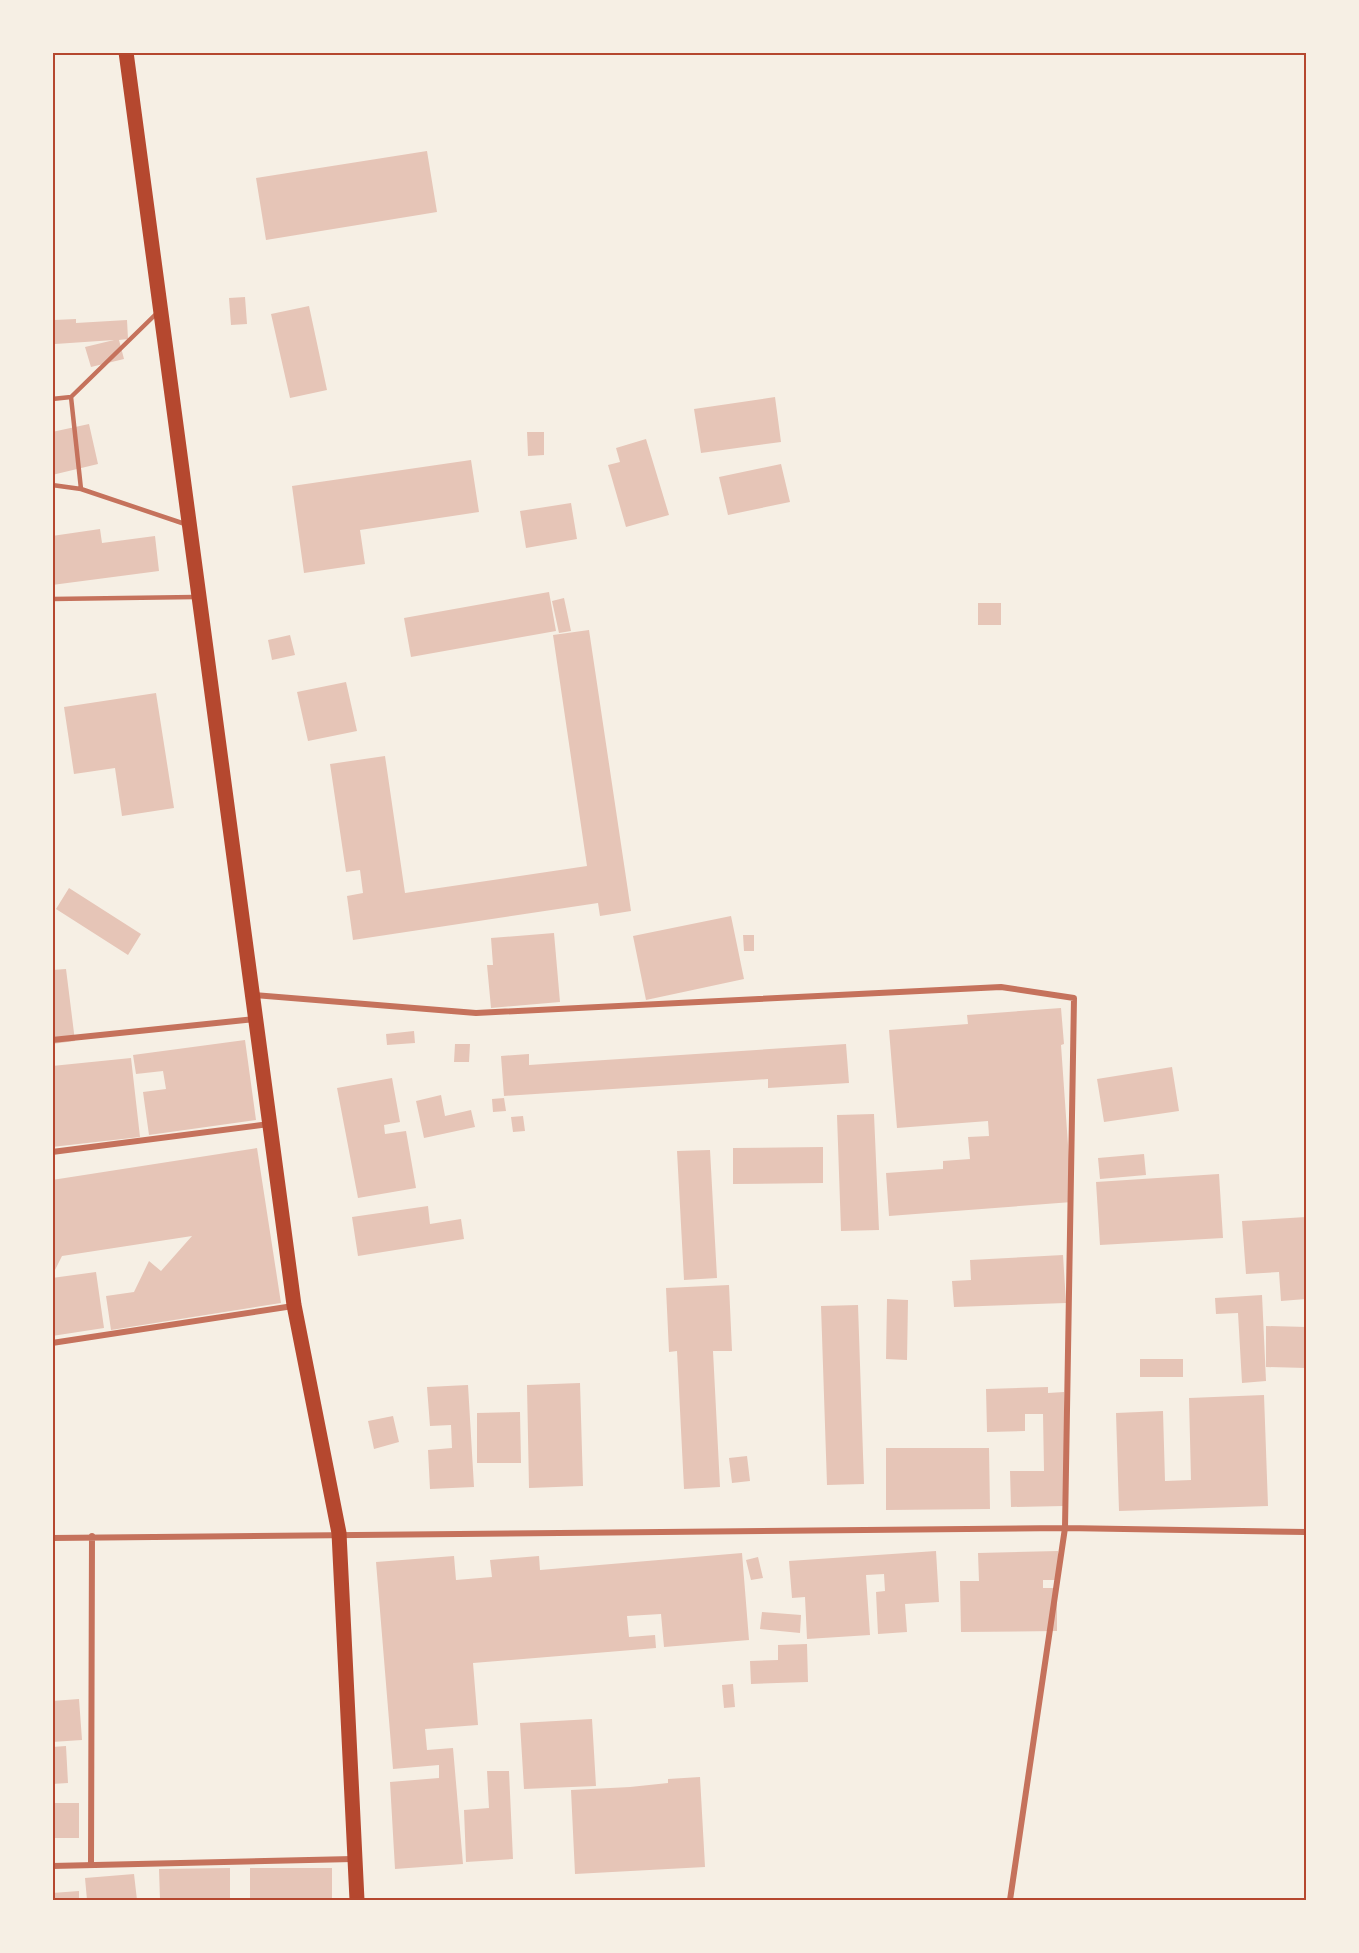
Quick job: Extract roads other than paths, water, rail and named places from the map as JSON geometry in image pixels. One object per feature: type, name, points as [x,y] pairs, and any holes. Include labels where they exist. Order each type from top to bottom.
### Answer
[{"type":"main road","points":[[126,52],[294,1305],[339,1533],[357,1859],[357,1900]]},
{"type":"street","points":[[252,994],[476,1013],[1001,987],[1074,998],[1065,1528],[1010,1900]]},
{"type":"street","points":[[52,1040],[255,1019]]},
{"type":"street","points":[[52,1152],[269,1124]]},
{"type":"street","points":[[52,1343],[294,1305]]},
{"type":"street","points":[[52,1538],[339,1533],[1065,1528],[1306,1532]]},
{"type":"street","points":[[91,1865],[92,1536]]},
{"type":"street","points":[[52,1866],[357,1859]]},
{"type":"lane","points":[[52,399],[71,397],[159,311]]},
{"type":"lane","points":[[71,397],[81,489]]},
{"type":"lane","points":[[52,485],[81,489],[188,525]]},
{"type":"lane","points":[[52,598],[198,597]]}]
